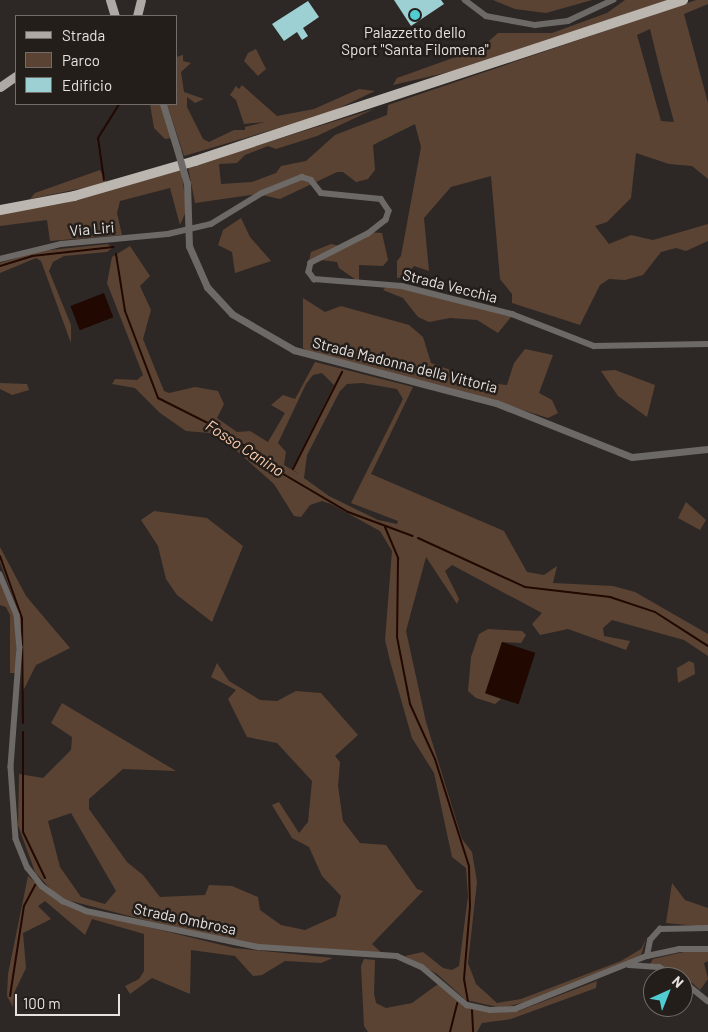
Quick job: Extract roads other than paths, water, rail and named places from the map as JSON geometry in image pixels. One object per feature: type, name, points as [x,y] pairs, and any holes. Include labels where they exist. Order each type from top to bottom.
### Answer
[{"type":"highway","points":[[0,210],[74,196],[195,161],[683,0]]},
{"type":"main road","points":[[137,15],[143,2]]},
{"type":"main road","points":[[104,15],[110,3]]},
{"type":"main road","points":[[110,3],[115,15]]},
{"type":"main road","points":[[0,87],[15,77]]},
{"type":"street","points":[[465,0],[486,16],[535,25],[568,21],[614,0]]},
{"type":"street","name":"Strada Madonna della Vittoria","points":[[163,105],[187,182],[187,229],[194,263],[221,305],[294,350],[510,407],[632,457],[708,449]]},
{"type":"street","name":"Strada Vecchia","points":[[187,229],[220,220],[262,194],[307,178],[322,193],[381,199],[389,210],[386,220],[368,234],[311,263],[308,272],[314,279],[402,286],[512,314],[594,346],[708,344]]},
{"type":"street","name":"Via Liri","points":[[0,259],[62,244],[168,234],[187,229]]},
{"type":"street","name":"Strada Ombrosa","points":[[0,574],[17,615],[20,648],[11,767],[16,839],[28,868],[42,886],[63,901],[86,911],[259,947],[397,956],[422,967],[467,1004],[490,1010],[515,1009],[629,965],[647,956],[679,949],[708,949]]},
{"type":"street","points":[[647,956],[650,940],[660,929],[708,928]]},
{"type":"street","points":[[629,965],[659,967]]},
{"type":"street","points":[[693,990],[708,1001]]},
{"type":"waterway","name":"Fosso Canino","points":[[104,180],[98,138],[118,105]]},
{"type":"waterway","points":[[0,266],[32,256],[114,247]]},
{"type":"waterway","name":"Fosso Canino","points":[[116,254],[125,311],[158,398],[226,432],[278,471],[348,512],[413,536]]},
{"type":"waterway","points":[[293,469],[342,372]]},
{"type":"waterway","points":[[385,527],[398,558],[397,637],[410,704],[435,759],[469,866],[470,906],[464,979],[468,1001]]},
{"type":"waterway","name":"Fosso Canino","points":[[418,538],[525,587],[610,597],[655,612],[708,646]]},
{"type":"waterway","points":[[0,556],[22,618],[23,723]]},
{"type":"waterway","points":[[23,732],[23,832],[45,878]]},
{"type":"waterway","points":[[10,996],[24,906],[35,885]]},
{"type":"waterway","points":[[450,1032],[457,1003]]},
{"type":"waterway","points":[[472,1010],[473,1032]]},
{"type":"place","name":"Palazzetto dello Sport \"Santa Filomena\"","points":[[415,15]]}]
